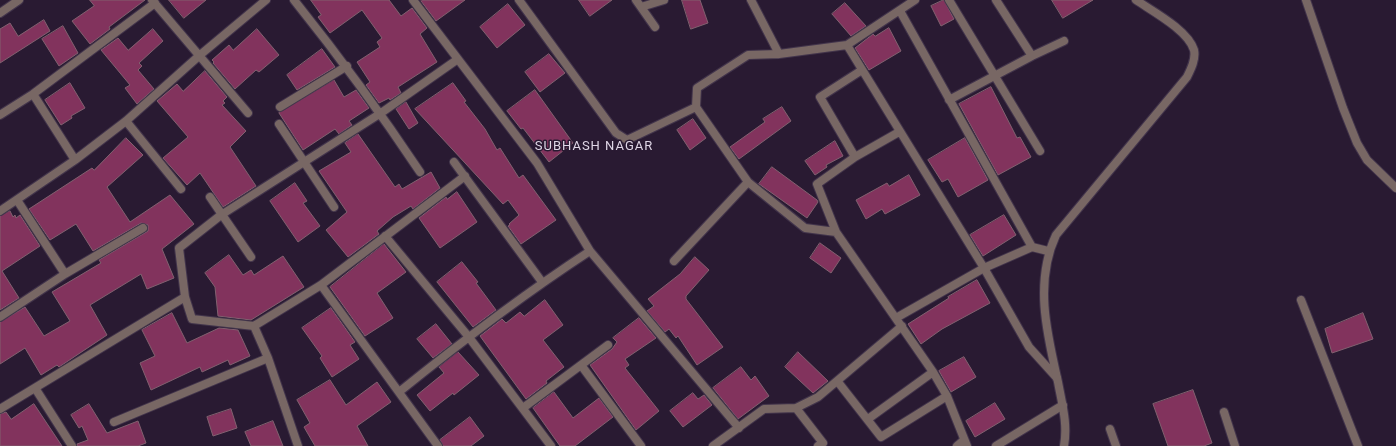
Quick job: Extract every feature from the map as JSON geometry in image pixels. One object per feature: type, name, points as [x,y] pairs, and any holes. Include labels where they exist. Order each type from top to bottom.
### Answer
[{"type":"street","points":[[0,13],[19,0]]},
{"type":"street","points":[[0,211],[75,160],[126,121],[200,55],[266,0]]},
{"type":"street","points":[[294,0],[347,66],[420,172]]},
{"type":"street","points":[[413,0],[537,163],[590,251],[738,428]]},
{"type":"street","points":[[518,0],[616,133],[627,140],[696,107]]},
{"type":"street","points":[[655,27],[638,3],[664,0]]},
{"type":"street","points":[[751,0],[779,54]]},
{"type":"street","points":[[836,232],[805,228],[748,182],[696,107],[697,88],[748,55],[779,54],[847,45],[915,0]]},
{"type":"street","points":[[949,0],[996,75],[1040,151]]},
{"type":"street","points":[[996,0],[1032,56]]},
{"type":"street","points":[[1064,446],[1066,430],[1063,405],[1044,316],[1045,271],[1048,250],[1056,235],[1187,77],[1193,65],[1194,51],[1188,39],[1177,28],[1136,0]]},
{"type":"street","points":[[1306,0],[1343,108],[1357,143],[1367,160],[1395,187]]},
{"type":"street","points":[[0,115],[33,94],[154,1],[248,113]]},
{"type":"street","points":[[900,11],[1032,247]]},
{"type":"street","points":[[949,100],[1032,56],[1064,41]]},
{"type":"street","points":[[847,45],[899,132],[984,268],[1030,347],[1057,378]]},
{"type":"street","points":[[458,59],[381,114],[221,215],[179,248],[185,297],[192,319],[254,326],[321,285],[465,176]]},
{"type":"street","points":[[280,107],[347,66]]},
{"type":"street","points":[[855,157],[820,97],[862,70]]},
{"type":"street","points":[[33,94],[75,160]]},
{"type":"street","points":[[126,121],[181,189]]},
{"type":"street","points":[[279,124],[334,206]]},
{"type":"street","points":[[899,132],[855,157],[817,184],[836,232],[902,326],[933,372],[947,396],[966,443],[956,446]]},
{"type":"street","points":[[454,162],[542,282]]},
{"type":"street","points":[[674,261],[748,182]]},
{"type":"street","points":[[210,197],[251,257]]},
{"type":"street","points":[[16,200],[65,274]]},
{"type":"street","points":[[1,316],[65,274],[143,228]]},
{"type":"street","points":[[385,236],[468,336],[551,446]]},
{"type":"street","points":[[896,318],[984,268],[1032,247],[1048,250]]},
{"type":"street","points":[[399,392],[468,336],[542,282],[590,251]]},
{"type":"street","points":[[321,285],[438,446]]},
{"type":"street","points":[[0,409],[185,297]]},
{"type":"street","points":[[1301,300],[1358,446]]},
{"type":"street","points":[[254,326],[268,358],[298,446]]},
{"type":"street","points":[[713,446],[764,409],[796,408],[818,397],[838,382],[902,326]]},
{"type":"street","points":[[523,408],[608,345]]},
{"type":"street","points":[[114,422],[268,358]]},
{"type":"street","points":[[581,365],[641,446]]},
{"type":"street","points":[[868,419],[933,372]]},
{"type":"street","points":[[838,382],[881,437],[947,396]]},
{"type":"street","points":[[35,388],[72,446]]},
{"type":"street","points":[[996,446],[1063,405]]},
{"type":"street","points":[[796,408],[823,443],[818,446]]},
{"type":"street","points":[[1224,412],[1235,446]]},
{"type":"street","points":[[1110,429],[1116,446]]},
{"type":"building","points":[[90,0],[145,0],[109,27],[110,29],[90,44],[72,21],[94,6]]},
{"type":"building","points":[[169,0],[206,0],[184,18]]},
{"type":"building","points":[[311,0],[389,0],[401,16],[412,8],[427,28],[420,34],[437,62],[398,87],[401,93],[390,100],[389,98],[379,103],[366,85],[370,82],[357,62],[380,47],[377,42],[382,38],[362,10],[330,33],[318,17],[321,15]]},
{"type":"building","points":[[465,0],[436,21],[421,1]]},
{"type":"building","points":[[579,0],[612,0],[590,16]]},
{"type":"building","points":[[682,0],[700,0],[708,23],[691,29]]},
{"type":"building","points":[[944,0],[954,19],[941,26],[931,6]]},
{"type":"building","points":[[1052,0],[1093,0],[1063,18]]},
{"type":"building","points":[[845,3],[866,26],[851,36],[832,14]]},
{"type":"building","points":[[508,4],[525,25],[497,48],[480,27]]},
{"type":"building","points":[[44,20],[50,31],[0,63],[0,29],[10,23],[18,36]]},
{"type":"building","points":[[63,26],[78,53],[59,66],[42,39]]},
{"type":"building","points":[[889,28],[901,51],[869,70],[855,48],[873,34],[875,36]]},
{"type":"building","points":[[153,29],[163,41],[139,63],[142,66],[138,70],[154,89],[137,104],[125,88],[130,85],[101,50],[118,38],[128,50]]},
{"type":"building","points":[[257,29],[279,55],[259,72],[256,70],[235,89],[212,60],[229,45],[233,50]]},
{"type":"building","points":[[322,49],[335,67],[297,90],[287,75]]},
{"type":"building","points":[[549,54],[565,73],[540,92],[525,72]]},
{"type":"building","points":[[205,71],[227,97],[223,101],[225,103],[222,105],[246,131],[230,147],[256,186],[223,207],[200,173],[187,185],[163,158],[188,137],[157,101],[177,84],[183,91]]},
{"type":"building","points":[[334,80],[344,97],[356,90],[369,108],[349,121],[352,125],[339,134],[335,129],[303,150],[279,113]]},
{"type":"building","points":[[70,83],[85,108],[71,116],[72,118],[61,125],[45,100]]},
{"type":"building","points":[[453,83],[466,101],[464,102],[485,129],[497,150],[500,148],[519,178],[523,175],[556,220],[521,244],[508,226],[519,215],[508,200],[503,204],[415,109]]},
{"type":"building","points":[[991,87],[1017,138],[1020,137],[1031,157],[998,175],[959,104]]},
{"type":"building","points":[[535,90],[573,143],[549,162],[523,128],[521,129],[507,111]]},
{"type":"building","points":[[406,102],[418,123],[409,129],[396,109]]},
{"type":"building","points":[[782,107],[791,121],[739,159],[730,147],[765,122],[763,119]]},
{"type":"building","points":[[693,119],[706,138],[690,150],[677,130]]},
{"type":"building","points":[[358,134],[395,187],[399,184],[402,189],[431,172],[440,188],[413,209],[411,206],[393,217],[377,231],[379,234],[348,257],[326,230],[347,212],[319,171],[351,152],[345,143]]},
{"type":"building","points":[[126,138],[143,155],[107,187],[130,222],[170,195],[194,224],[162,249],[174,278],[147,289],[141,274],[90,305],[107,335],[59,367],[57,365],[41,375],[25,348],[0,364],[0,322],[25,307],[44,336],[70,321],[52,292],[101,263],[99,260],[148,231],[148,225],[141,223],[93,251],[76,224],[50,240],[29,209],[92,168],[94,170]]},
{"type":"building","points":[[965,138],[988,180],[958,197],[948,179],[942,182],[928,160]]},
{"type":"building","points":[[835,141],[843,156],[826,165],[827,167],[815,175],[805,161]]},
{"type":"building","points":[[772,167],[817,200],[818,202],[807,218],[759,184]]},
{"type":"building","points":[[909,175],[920,195],[885,214],[882,209],[866,219],[856,200],[887,183],[889,186]]},
{"type":"building","points":[[295,183],[307,201],[303,203],[320,226],[298,242],[270,201]]},
{"type":"building","points":[[457,192],[477,222],[440,248],[419,218],[446,197],[447,199]]},
{"type":"building","points":[[10,211],[13,217],[15,215],[16,218],[20,215],[40,246],[2,271],[19,298],[0,310],[0,216]]},
{"type":"building","points":[[1004,215],[1016,235],[983,256],[970,235]]},
{"type":"building","points":[[820,243],[841,258],[831,273],[810,258]]},
{"type":"building","points":[[384,244],[406,272],[377,293],[393,318],[365,336],[330,287]]},
{"type":"building","points":[[229,255],[243,275],[251,270],[254,275],[283,256],[304,287],[251,320],[218,316],[215,287],[205,273]]},
{"type":"building","points":[[695,257],[709,270],[686,296],[686,299],[723,347],[697,365],[678,336],[676,338],[669,329],[665,332],[647,311],[654,306],[648,299],[680,274]]},
{"type":"building","points":[[462,262],[478,282],[476,283],[496,310],[473,327],[437,282]]},
{"type":"building","points":[[977,280],[990,303],[942,329],[921,344],[908,324],[949,298],[948,297]]},
{"type":"building","points":[[545,300],[563,325],[543,340],[564,367],[546,381],[547,383],[526,399],[480,336],[502,319],[506,323],[520,312],[524,316]]},
{"type":"building","points":[[331,308],[355,342],[350,345],[359,359],[332,377],[320,358],[322,356],[302,328]]},
{"type":"building","points":[[172,313],[187,343],[219,328],[238,330],[250,356],[230,365],[228,360],[202,372],[200,367],[151,390],[140,363],[155,356],[142,330]]},
{"type":"building","points":[[1363,313],[1373,339],[1332,353],[1325,329]]},
{"type":"building","points":[[639,318],[656,338],[625,359],[629,365],[625,368],[659,411],[636,430],[590,365],[612,349],[617,342],[613,338]]},
{"type":"building","points":[[436,324],[452,344],[433,358],[417,339]]},
{"type":"building","points":[[458,352],[479,375],[454,395],[453,393],[430,411],[417,395],[444,373],[439,367]]},
{"type":"building","points":[[798,352],[828,381],[813,393],[785,367]]},
{"type":"building","points":[[964,357],[976,377],[951,392],[939,371]]},
{"type":"building","points":[[741,367],[751,380],[755,376],[769,396],[738,419],[713,388]]},
{"type":"building","points":[[330,380],[346,405],[377,382],[391,402],[357,426],[368,446],[315,446],[304,427],[310,423],[297,400]]},
{"type":"building","points":[[1193,390],[1212,443],[1204,446],[1168,446],[1153,404]]},
{"type":"building","points":[[554,392],[573,418],[599,398],[613,417],[575,446],[560,446],[533,408]]},
{"type":"building","points":[[693,393],[698,399],[704,395],[712,405],[683,427],[670,411]]},
{"type":"building","points":[[995,403],[1005,419],[975,437],[966,421]]},
{"type":"building","points":[[34,404],[62,446],[0,446],[0,414],[6,412],[11,419]]},
{"type":"building","points":[[89,404],[107,433],[138,421],[146,443],[138,446],[77,446],[77,444],[88,440],[82,426],[79,428],[71,415]]},
{"type":"building","points":[[231,409],[237,428],[213,436],[207,417]]},
{"type":"building","points":[[470,417],[484,436],[471,446],[443,446],[440,440]]},
{"type":"building","points":[[273,421],[283,446],[251,446],[245,432]]},
{"type":"district","name":"SUBHASH NAGAR","points":[[594,147]]}]
